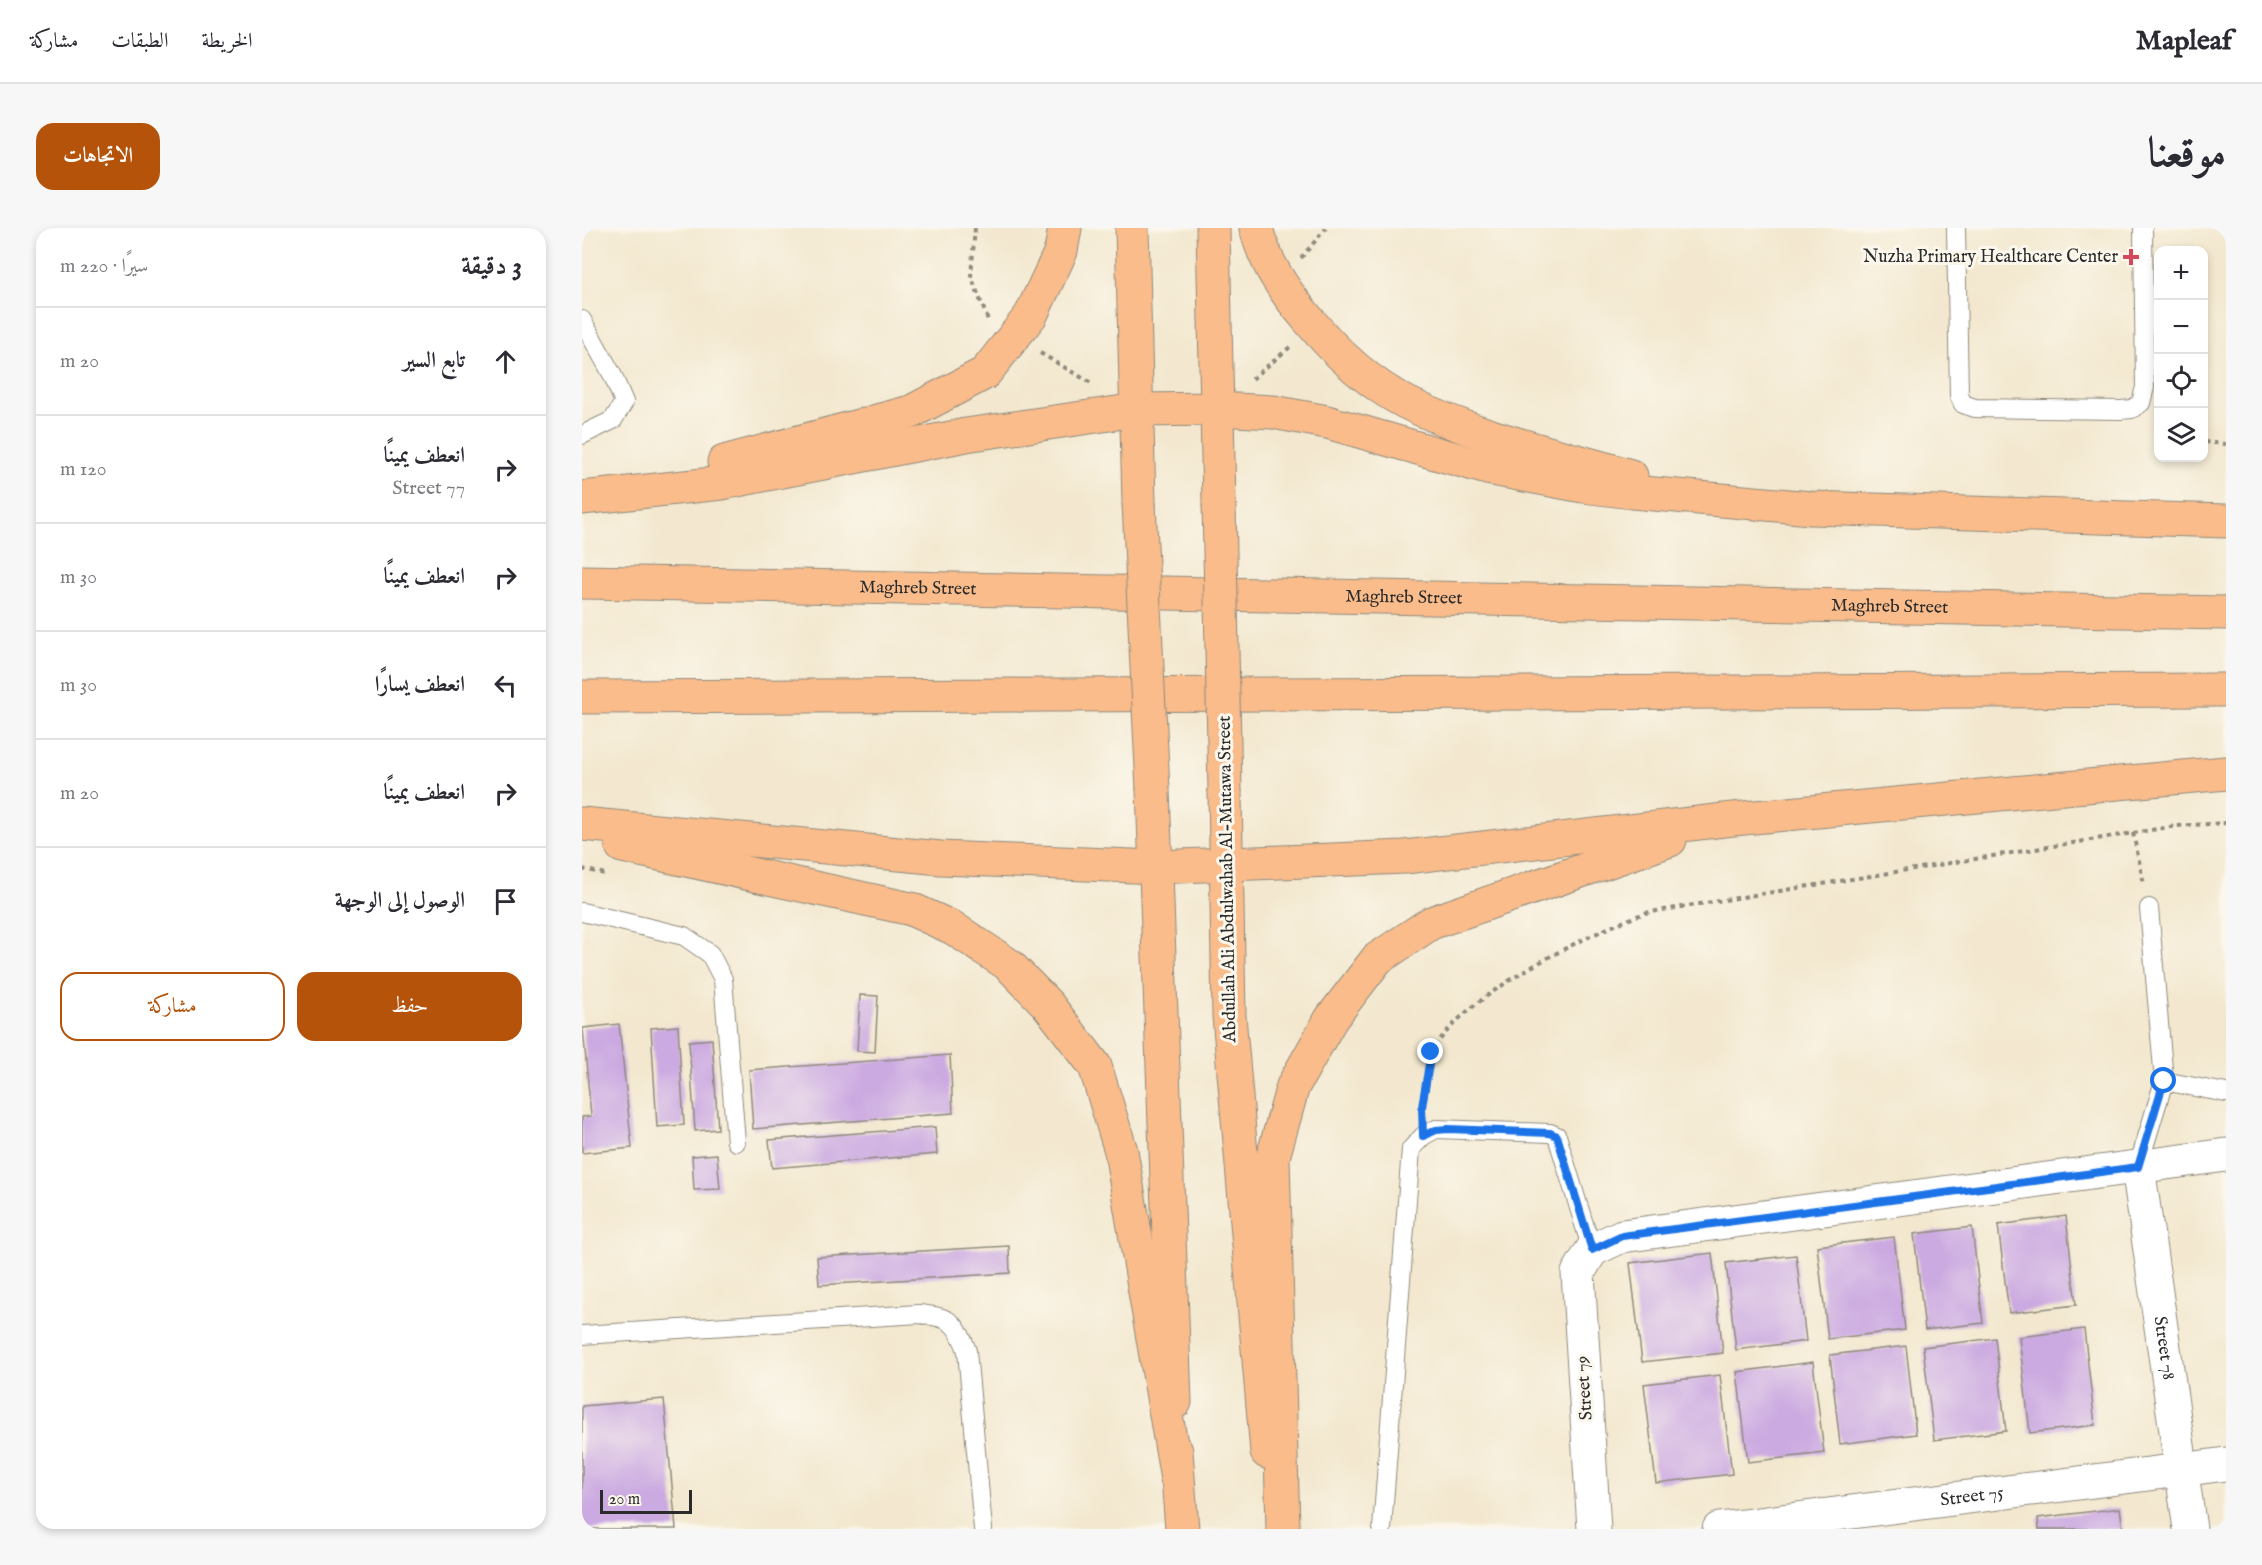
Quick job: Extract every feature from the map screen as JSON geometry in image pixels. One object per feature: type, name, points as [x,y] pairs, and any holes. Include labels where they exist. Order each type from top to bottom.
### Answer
[{"type":"main road","points":[[590,497],[911,412],[985,373],[1031,315],[1061,251],[1065,228]]},
{"type":"main road","points":[[1132,228],[1139,502],[1153,790],[1178,1479],[1182,1529]]},
{"type":"main road","name":"Abdullah Ali Abdulwahab Al-Mutawa Street","points":[[1213,228],[1229,1016],[1274,1529]]},
{"type":"main road","points":[[1257,228],[1272,270],[1314,327],[1344,358],[1399,398],[1462,425],[1702,498]]},
{"type":"main road","points":[[590,497],[722,483],[966,435],[1137,410],[1217,409],[1273,412],[1327,422],[1487,468],[1560,482],[1632,492],[1811,508],[2226,522]]},
{"type":"main road","name":"Maghreb Street","points":[[582,582],[2226,613]]},
{"type":"main road","points":[[582,697],[2226,690]]},
{"type":"main road","points":[[582,824],[941,858],[1156,867],[1404,857],[1733,819],[2226,773]]},
{"type":"main road","points":[[1282,1529],[1273,1157],[1293,1086],[1331,1019],[1377,958],[1431,923],[1733,819]]},
{"type":"main road","points":[[582,837],[911,909],[953,928],[991,952],[1029,985],[1095,1066],[1121,1151],[1178,1479]]},
{"type":"street","points":[[1592,1250],[1622,1236],[2226,1155]]},
{"type":"street","name":"Street 78","points":[[2138,1167],[2190,1529]]},
{"type":"street","name":"Street 79","points":[[1592,1250],[1578,1274],[1594,1529]]},
{"type":"street","name":"Street 75","points":[[1719,1529],[2226,1464]]},
{"type":"lane","points":[[1956,228],[1959,395],[1963,404],[1975,408],[2121,410],[2132,409],[2141,403],[2145,387],[2143,228]]},
{"type":"lane","points":[[582,320],[612,374],[624,402],[613,420],[582,435]]},
{"type":"lane","points":[[2138,1167],[2164,1081],[2149,908]]},
{"type":"lane","points":[[582,912],[684,936],[710,954],[723,979],[736,1142]]},
{"type":"lane","points":[[2164,1081],[2226,1093]]},
{"type":"lane","points":[[1382,1529],[1411,1149],[1423,1136],[1436,1130],[1550,1133],[1557,1136],[1592,1250]]},
{"type":"lane","points":[[582,1335],[919,1314],[941,1316],[957,1329],[967,1351],[983,1529]]},
{"type":"path","points":[[975,228],[971,276],[987,320],[1096,386]]},
{"type":"path","points":[[1300,258],[1326,228]]},
{"type":"path","points":[[2208,442],[2226,444]]},
{"type":"path","points":[[1423,1136],[1422,1107],[1431,1052],[1458,1019],[1522,973],[1602,929],[1645,913],[2176,826],[2226,823]]},
{"type":"path","points":[[2133,833],[2149,908]]},
{"type":"building","points":[[860,995],[878,996],[875,1052],[857,1051]]},
{"type":"building","points":[[619,1024],[632,1148],[582,1153],[582,1117],[591,1116],[583,1028]]},
{"type":"building","points":[[678,1026],[684,1125],[657,1127],[651,1028]]},
{"type":"building","points":[[712,1039],[718,1129],[695,1131],[689,1041]]},
{"type":"building","points":[[950,1055],[953,1113],[753,1129],[749,1070]]},
{"type":"building","points":[[935,1127],[937,1154],[772,1168],[769,1140]]},
{"type":"building","points":[[717,1154],[720,1189],[694,1190],[692,1156]]},
{"type":"building","points":[[2066,1216],[2076,1305],[2009,1313],[1998,1225]]},
{"type":"building","points":[[1972,1227],[1983,1323],[1925,1330],[1914,1234]]},
{"type":"building","points":[[1894,1237],[1905,1330],[1828,1339],[1817,1246]]},
{"type":"building","points":[[1009,1246],[1010,1273],[819,1285],[817,1257]]},
{"type":"building","points":[[1712,1253],[1723,1353],[1642,1362],[1630,1263]]},
{"type":"building","points":[[1796,1255],[1806,1341],[1736,1350],[1726,1263]]},
{"type":"building","points":[[2084,1329],[2095,1425],[2030,1433],[2019,1337]]},
{"type":"building","points":[[1995,1338],[2006,1431],[1934,1440],[1923,1347]]},
{"type":"building","points":[[1906,1346],[1916,1434],[1840,1444],[1830,1355]]},
{"type":"building","points":[[1813,1362],[1824,1453],[1748,1462],[1737,1372]]},
{"type":"building","points":[[1720,1375],[1732,1474],[1656,1483],[1644,1384]]},
{"type":"building","points":[[664,1399],[676,1529],[582,1529],[582,1406]]},
{"type":"building","points":[[2120,1508],[2123,1529],[2039,1529],[2038,1518]]},
{"type":"place","name":"Nuzha Primary Healthcare Center","points":[[2131,257]]},
{"type":"route","points":[[1431,1052],[1422,1107],[1423,1136],[1436,1130],[1448,1129],[1550,1133],[1557,1136],[1592,1250],[1622,1236],[2138,1167],[2164,1081]]}]
